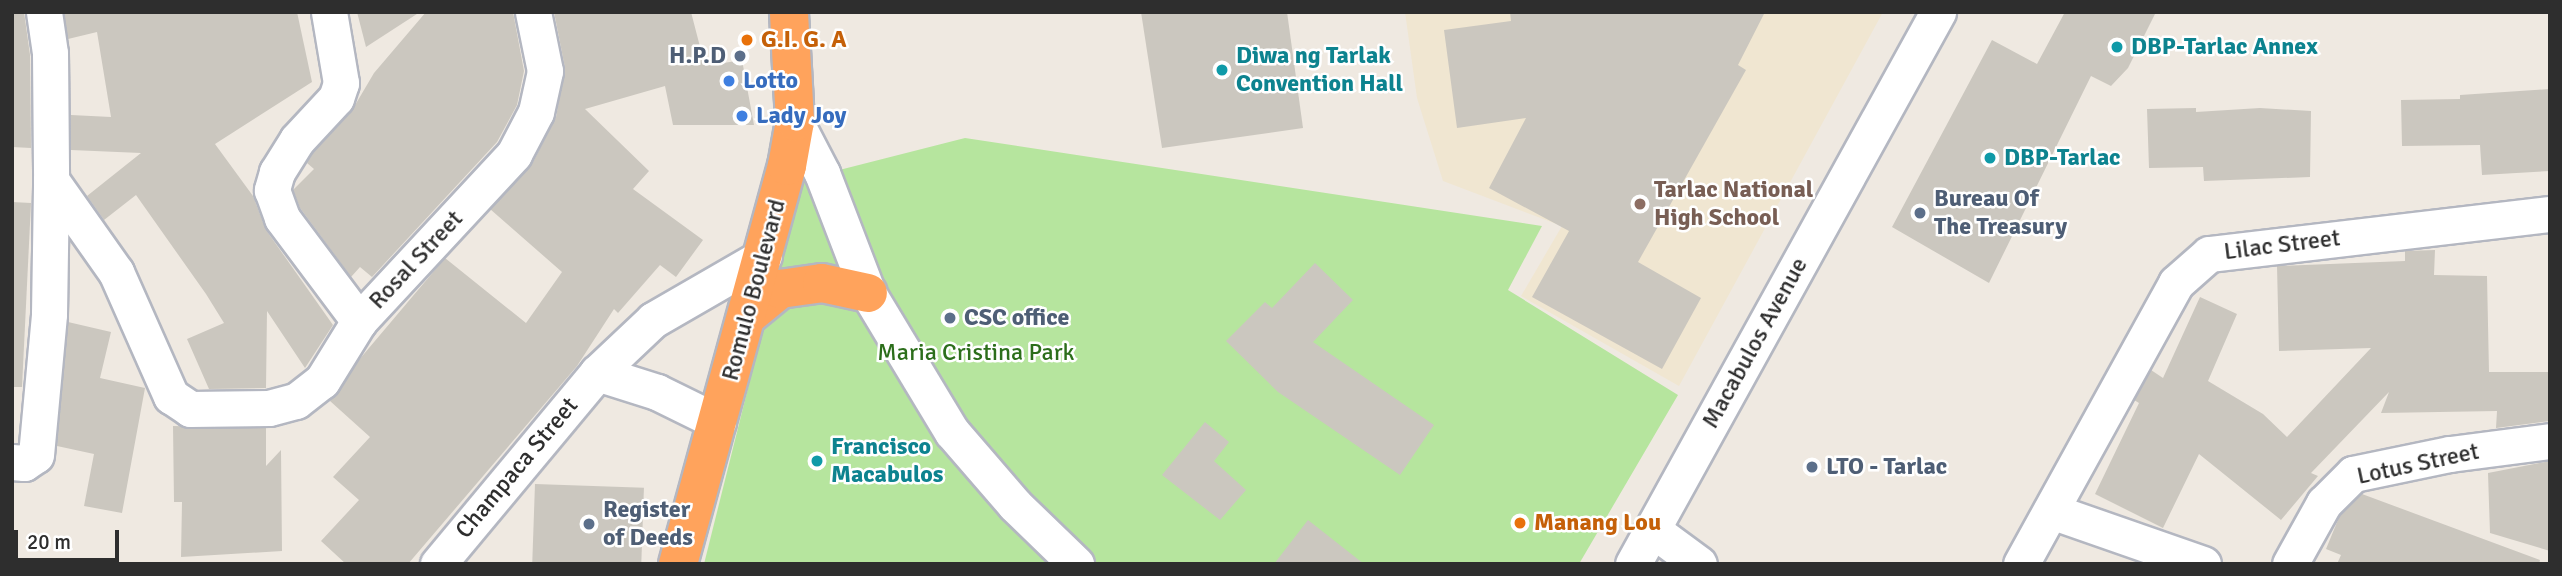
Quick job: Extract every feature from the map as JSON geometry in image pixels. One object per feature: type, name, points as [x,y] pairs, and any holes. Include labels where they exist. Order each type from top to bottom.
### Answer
[{"type":"highway","name":"Romulo Boulevard","points":[[678,564],[764,257],[795,121],[789,12]]},
{"type":"highway","points":[[747,316],[780,289],[822,283],[868,293]]},
{"type":"street","points":[[12,462],[24,463],[36,455],[50,314],[50,53],[44,12]]},
{"type":"street","points":[[329,12],[341,83],[336,98],[297,140],[277,172],[272,190],[282,218],[359,321]]},
{"type":"street","name":"Rosal Street","points":[[51,180],[116,272],[171,396],[190,409],[269,408],[296,401],[322,381],[359,321],[514,154],[537,112],[545,71],[533,12]]},
{"type":"street","name":"Macabulos Avenue","points":[[1633,564],[1938,12]]},
{"type":"street","points":[[795,121],[822,173],[868,293],[952,432],[1015,505],[1076,564]]},
{"type":"street","name":"Lilac Street","points":[[2021,564],[2176,283],[2209,254],[2550,214]]},
{"type":"street","name":"Champaca Street","points":[[438,564],[597,373],[653,320],[764,257]]},
{"type":"street","name":"Champaca Street","points":[[597,373],[657,391],[718,422]]},
{"type":"street","name":"Lotus Street","points":[[2290,564],[2324,503],[2353,474],[2450,454],[2550,441]]},
{"type":"street","points":[[2051,511],[2203,564]]},
{"type":"street","points":[[1653,530],[1699,564]]},
{"type":"shaded area","name":"Tarlac National High School","points":[[1405,12],[1883,12],[1679,386],[1521,296],[1562,226],[1443,181],[1417,98]]},
{"type":"green space","name":"Maria Cristina Park","points":[[965,138],[1542,226],[1508,290],[1678,395],[1579,564],[704,564],[800,180]]},
{"type":"building","points":[[12,12],[24,12],[30,55],[31,148],[12,147]]},
{"type":"building","points":[[64,12],[297,12],[312,82],[215,144],[253,196],[266,230],[333,325],[305,368],[267,311],[266,388],[209,389],[187,339],[224,323],[206,294],[136,195],[104,220],[87,196],[141,153],[71,150],[71,115],[111,117],[97,32],[68,39]]},
{"type":"building","points":[[357,12],[420,12],[366,47]]},
{"type":"building","points":[[426,12],[513,12],[524,71],[517,105],[497,142],[372,277],[360,267],[351,277],[300,208],[293,190],[314,169],[307,163],[313,152],[351,112],[374,73]]},
{"type":"building","points":[[554,12],[691,12],[705,66],[742,60],[754,125],[673,125],[665,86],[585,109],[649,171],[633,189],[703,240],[676,277],[660,265],[618,313],[614,309],[577,366],[408,564],[346,564],[321,541],[359,500],[333,477],[370,437],[330,401],[358,361],[445,258],[526,323],[562,272],[490,209],[532,164],[556,117],[565,68]]},
{"type":"building","name":"Diwa ng Tarlak Convention Hall","points":[[1141,12],[1287,12],[1303,128],[1162,148]]},
{"type":"building","points":[[1510,12],[1765,12],[1738,65],[1746,70],[1638,262],[1701,298],[1662,369],[1532,297],[1569,231],[1489,188],[1526,118],[1457,128],[1444,30],[1511,21]]},
{"type":"building","name":"DBP-Tarlac","points":[[2065,12],[2156,12],[2128,68],[2111,86],[2091,76],[1989,283],[1892,227],[1992,40],[2037,64]]},
{"type":"building","points":[[2550,89],[2550,171],[2482,175],[2480,145],[2402,146],[2401,100],[2460,99],[2460,95]]},
{"type":"building","points":[[2196,108],[2196,112],[2260,108],[2311,111],[2310,177],[2204,181],[2203,167],[2149,168],[2147,109]]},
{"type":"building","points":[[12,202],[31,203],[22,387],[12,387]]},
{"type":"building","points":[[2435,250],[2434,275],[2487,276],[2489,372],[2550,372],[2550,421],[2496,428],[2497,411],[2381,413],[2389,392],[2311,473],[2318,476],[2281,520],[2199,454],[2163,528],[2095,494],[2139,403],[2134,400],[2151,370],[2163,378],[2200,297],[2237,314],[2208,381],[2263,414],[2287,437],[2371,348],[2279,351],[2277,266],[2405,261],[2405,251]]},
{"type":"building","points":[[1315,263],[1353,300],[1313,342],[1434,425],[1400,475],[1278,392],[1226,341],[1265,302],[1272,308]]},
{"type":"building","points":[[68,322],[111,332],[100,378],[145,388],[122,513],[84,506],[94,454],[57,446]]},
{"type":"building","points":[[1205,422],[1229,442],[1214,461],[1246,490],[1220,520],[1162,475]]},
{"type":"building","points":[[173,426],[266,428],[266,466],[281,450],[282,551],[181,557],[182,502],[174,502]]},
{"type":"building","points":[[2550,461],[2550,551],[2490,533],[2488,473]]},
{"type":"building","name":"Register of Deeds","points":[[535,484],[644,488],[641,564],[532,564]]},
{"type":"building","points":[[2362,494],[2540,560],[2539,564],[2337,564],[2341,555],[2326,549],[2340,515]]},
{"type":"building","points":[[1308,520],[1364,564],[1274,564]]},
{"type":"place","name":"G.I. G. A","points":[[747,40]]},
{"type":"place","name":"DBP-Tarlac Annex","points":[[2117,47]]},
{"type":"place","name":"H.P.D","points":[[740,56]]},
{"type":"place","name":"Diwa ng Tarlak Convention Hall","points":[[1222,70]]},
{"type":"place","name":"Lotto","points":[[729,81]]},
{"type":"place","name":"Lady Joy","points":[[742,116]]},
{"type":"place","name":"DBP-Tarlac","points":[[1990,158]]},
{"type":"place","name":"Tarlac National High School","points":[[1640,204]]},
{"type":"place","name":"Bureau Of The Treasury","points":[[1920,213]]},
{"type":"place","name":"CSC office","points":[[950,318]]},
{"type":"place","name":"Francisco Macabulos","points":[[817,461]]},
{"type":"place","name":"LTO - Tarlac","points":[[1812,467]]},
{"type":"place","name":"Manang Lou","points":[[1520,523]]},
{"type":"place","name":"Register of Deeds","points":[[589,524]]}]
